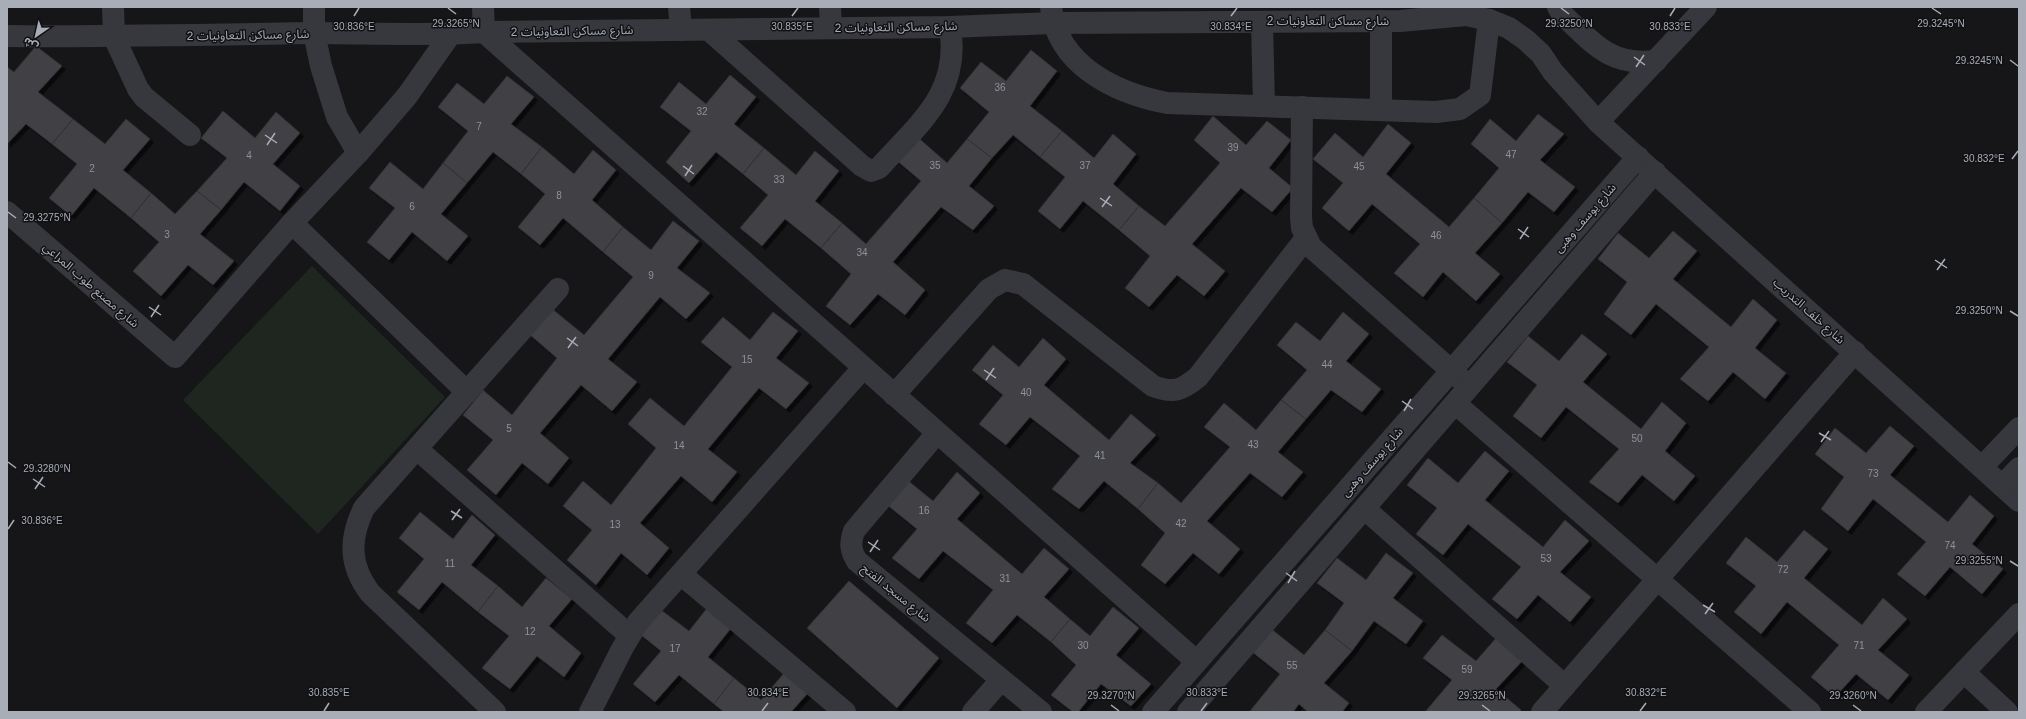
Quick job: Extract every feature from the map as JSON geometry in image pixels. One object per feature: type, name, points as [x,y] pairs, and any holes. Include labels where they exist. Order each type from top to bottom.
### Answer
[{"type":"street","points":[[113,7],[114,37],[138,90],[144,97],[190,135]]},
{"type":"street","points":[[314,7],[314,33],[321,66],[337,117],[358,153]]},
{"type":"street","points":[[483,7],[484,32],[1196,661]]},
{"type":"street","points":[[680,7],[680,30]]},
{"type":"street","points":[[830,7],[831,28]]},
{"type":"street","points":[[1558,7],[1562,14],[1601,50],[1610,56],[1632,62],[1656,61]]},
{"type":"street","points":[[1598,122],[1706,7]]},
{"type":"street","name":"شارع مساكن التعاونيات 2","points":[[7,36],[114,37],[314,33],[450,35],[484,32],[950,27],[1052,15],[1200,14],[1262,22],[1401,15],[1466,15],[1489,20],[1509,28],[1526,40],[1542,54],[1553,72],[1598,122]]},
{"type":"street","points":[[1052,15],[1060,41],[1083,67],[1115,86],[1136,95],[1167,103],[1448,112],[1460,109],[1480,95],[1489,20]]},
{"type":"street","points":[[1381,110],[1401,15]]},
{"type":"street","points":[[1262,22],[1264,106]]},
{"type":"street","points":[[709,30],[862,166],[871,171],[879,168],[926,114],[944,89],[952,59],[950,27]]},
{"type":"street","points":[[450,35],[407,96],[358,153],[292,223],[467,392]]},
{"type":"street","points":[[1302,107],[1301,217],[1306,238],[1318,254],[1451,371],[1463,396],[1658,579],[1810,712]]},
{"type":"street","name":"شارع خلف التدريب","points":[[1598,122],[2019,501]]},
{"type":"street","name":"شارع يوسف وهبى","points":[[1152,712],[1638,157]]},
{"type":"street","name":"شارع يوسف وهبى","points":[[1188,712],[1463,396],[1655,172]]},
{"type":"street","name":"شارع مصنع طوب المراعي","points":[[7,212],[175,357],[292,223]]},
{"type":"street","points":[[894,395],[989,288],[1005,280],[1024,284],[1153,386],[1164,390],[1174,391],[1185,387],[1198,377],[1306,238]]},
{"type":"street","points":[[495,712],[370,594],[362,583],[355,564],[353,545],[356,525],[364,508],[558,289]]},
{"type":"street","points":[[1542,712],[1855,352]]},
{"type":"street","points":[[590,712],[629,635],[638,622],[682,575],[863,368]]},
{"type":"street","points":[[1982,467],[2019,428]]},
{"type":"street","name":"شارع مسجد الفتح","points":[[937,433],[854,531],[850,542],[852,552],[857,561],[1041,712]]},
{"type":"street","points":[[416,449],[629,635]]},
{"type":"street","points":[[2002,486],[2019,468]]},
{"type":"street","points":[[1365,509],[1565,686]]},
{"type":"street","points":[[682,575],[845,712]]},
{"type":"street","points":[[1926,712],[2019,614]]},
{"type":"street","points":[[1964,672],[2008,712]]},
{"type":"street","points":[[973,712],[1001,680]]},
{"type":"shaded area","points":[[312,266],[445,397],[318,534],[183,400]]},
{"type":"building","points":[[36,46],[62,66],[38,92],[73,119],[52,144],[26,124],[7,144],[7,67],[14,72]]},
{"type":"building","points":[[1031,50],[1057,71],[1030,106],[1062,131],[1040,157],[1013,135],[992,158],[967,139],[989,112],[960,88],[981,62],[1006,81]]},
{"type":"building","points":[[730,75],[756,97],[734,124],[764,148],[743,174],[716,152],[689,183],[666,162],[691,131],[660,107],[679,82],[706,104]]},
{"type":"building","points":[[507,76],[534,97],[511,124],[542,147],[521,174],[493,152],[467,183],[443,163],[468,131],[438,107],[457,83],[484,104]]},
{"type":"building","points":[[223,111],[255,138],[276,112],[300,133],[273,164],[300,186],[280,211],[244,182],[221,210],[197,191],[227,158],[201,138]]},
{"type":"building","points":[[1538,114],[1564,134],[1540,160],[1575,187],[1554,212],[1528,192],[1502,223],[1474,198],[1499,168],[1471,144],[1490,119],[1516,141]]},
{"type":"building","points":[[1213,116],[1246,145],[1267,121],[1291,140],[1269,168],[1293,188],[1272,212],[1241,188],[1192,244],[1225,271],[1204,296],[1177,275],[1149,307],[1125,288],[1150,256],[1119,230],[1139,206],[1165,226],[1220,163],[1194,140]]},
{"type":"building","points":[[73,119],[105,144],[126,119],[150,139],[123,170],[151,193],[131,218],[94,188],[71,216],[49,198],[77,164],[52,144]]},
{"type":"building","points":[[1388,124],[1411,143],[1386,174],[1449,227],[1474,198],[1502,223],[1475,253],[1500,274],[1476,301],[1443,272],[1423,297],[1394,273],[1420,244],[1372,204],[1349,231],[1322,208],[1343,183],[1313,159],[1335,133],[1363,157]]},
{"type":"building","points":[[1062,131],[1094,158],[1113,134],[1136,154],[1113,184],[1139,206],[1119,230],[1083,201],[1060,229],[1038,211],[1065,177],[1040,157]]},
{"type":"building","points":[[914,134],[947,163],[967,139],[992,158],[969,186],[994,206],[973,230],[941,207],[893,262],[925,290],[905,315],[878,294],[850,325],[826,306],[851,274],[821,248],[842,223],[866,244],[921,181],[895,159]]},
{"type":"building","points":[[542,147],[574,174],[593,150],[616,170],[592,200],[623,227],[603,252],[563,218],[540,245],[518,227],[545,194],[521,174]]},
{"type":"building","points":[[764,148],[796,175],[815,151],[839,171],[815,201],[842,223],[821,248],[785,219],[762,246],[740,228],[768,195],[743,174]]},
{"type":"building","points":[[390,162],[423,189],[443,163],[467,183],[441,214],[468,236],[447,261],[412,232],[389,260],[367,242],[395,208],[369,188]]},
{"type":"building","points":[[197,191],[221,210],[200,234],[234,261],[213,285],[188,265],[161,296],[133,271],[159,242],[131,218],[151,193],[175,214]]},
{"type":"building","points":[[673,221],[699,241],[677,268],[710,293],[686,319],[660,297],[608,359],[637,382],[612,411],[581,385],[540,433],[569,458],[548,484],[522,463],[496,495],[467,470],[493,440],[463,415],[483,390],[512,415],[557,358],[529,334],[551,308],[584,335],[633,277],[603,252],[623,227],[651,250]]},
{"type":"building","points":[[1673,231],[1697,251],[1673,279],[1731,327],[1753,299],[1777,320],[1755,348],[1786,373],[1765,399],[1733,372],[1708,401],[1680,379],[1709,347],[1656,304],[1631,335],[1604,314],[1627,282],[1598,259],[1618,233],[1649,258]]},
{"type":"building","points":[[773,312],[798,331],[776,358],[809,383],[786,409],[759,388],[708,449],[737,472],[712,502],[681,476],[640,523],[669,548],[647,575],[621,553],[596,585],[567,560],[592,530],[563,506],[583,481],[611,505],[656,448],[628,424],[650,398],[684,426],[732,367],[701,342],[723,317],[750,340]]},
{"type":"building","points":[[1343,312],[1369,334],[1346,361],[1381,389],[1362,412],[1331,390],[1306,419],[1281,400],[1307,370],[1277,345],[1296,322],[1320,341]]},
{"type":"building","points":[[1582,334],[1607,354],[1583,382],[1641,429],[1662,402],[1686,423],[1665,451],[1695,476],[1674,501],[1642,475],[1618,503],[1589,482],[1619,449],[1566,407],[1541,438],[1513,416],[1537,385],[1507,362],[1528,336],[1559,361]]},
{"type":"building","points":[[1043,338],[1066,359],[1044,385],[1109,440],[1131,414],[1156,435],[1130,463],[1158,483],[1138,509],[1104,481],[1079,509],[1052,489],[1080,456],[1030,417],[1006,445],[979,424],[1003,395],[972,370],[993,345],[1019,367]]},
{"type":"building","points":[[1281,400],[1306,419],[1278,452],[1303,472],[1282,497],[1250,473],[1207,521],[1240,549],[1219,574],[1193,553],[1165,584],[1141,565],[1165,533],[1138,509],[1158,483],[1181,503],[1230,447],[1204,427],[1224,403],[1256,430]]},
{"type":"building","points":[[1890,426],[1914,446],[1890,475],[1948,522],[1970,495],[1994,516],[1972,544],[2003,569],[1982,594],[1950,567],[1925,596],[1897,574],[1926,542],[1873,499],[1848,531],[1821,509],[1844,477],[1815,454],[1835,428],[1866,453]]},
{"type":"building","points":[[1485,451],[1509,471],[1485,500],[1543,547],[1565,520],[1589,541],[1560,572],[1591,597],[1570,622],[1538,595],[1517,619],[1492,599],[1521,567],[1468,524],[1443,555],[1416,534],[1437,508],[1407,485],[1428,458],[1458,483]]},
{"type":"building","points":[[957,472],[980,493],[957,519],[1022,574],[1044,548],[1069,569],[1044,597],[1070,619],[1051,642],[1017,615],[992,643],[966,623],[993,590],[943,551],[919,579],[892,558],[917,529],[886,504],[906,479],[933,501]]},
{"type":"building","points":[[420,512],[453,539],[472,515],[495,535],[471,565],[498,586],[478,612],[442,582],[419,610],[397,592],[424,559],[399,538]]},
{"type":"building","points":[[1804,530],[1828,549],[1804,578],[1862,625],[1883,598],[1907,619],[1878,650],[1909,675],[1888,700],[1856,674],[1835,697],[1811,677],[1839,645],[1787,602],[1761,634],[1734,612],[1756,586],[1726,563],[1746,537],[1777,562]]},
{"type":"building","points":[[1386,553],[1413,573],[1393,598],[1423,621],[1406,644],[1374,621],[1352,651],[1325,630],[1344,603],[1317,583],[1337,558],[1366,580]]},
{"type":"building","points":[[546,578],[572,599],[549,626],[581,653],[564,677],[537,656],[510,689],[482,668],[509,636],[478,612],[498,586],[522,607]]},
{"type":"building","points":[[849,581],[939,658],[897,708],[807,628]]},
{"type":"building","points":[[708,607],[732,627],[708,657],[734,678],[714,704],[679,675],[655,702],[633,684],[661,651],[641,635],[661,610],[689,631]]},
{"type":"building","points":[[1113,607],[1139,628],[1116,655],[1151,684],[1131,706],[1101,684],[1078,712],[1073,712],[1051,695],[1076,665],[1051,642],[1070,619],[1090,636]]},
{"type":"building","points":[[1270,628],[1304,655],[1325,630],[1352,651],[1324,683],[1349,703],[1342,712],[1308,712],[1299,704],[1293,712],[1250,711],[1280,674],[1251,651]]},
{"type":"building","points":[[1442,635],[1476,661],[1497,637],[1525,658],[1496,689],[1521,710],[1520,712],[1425,712],[1452,680],[1423,658]]},
{"type":"building","points":[[785,672],[808,693],[791,712],[724,712],[714,704],[734,678],[761,700]]}]
